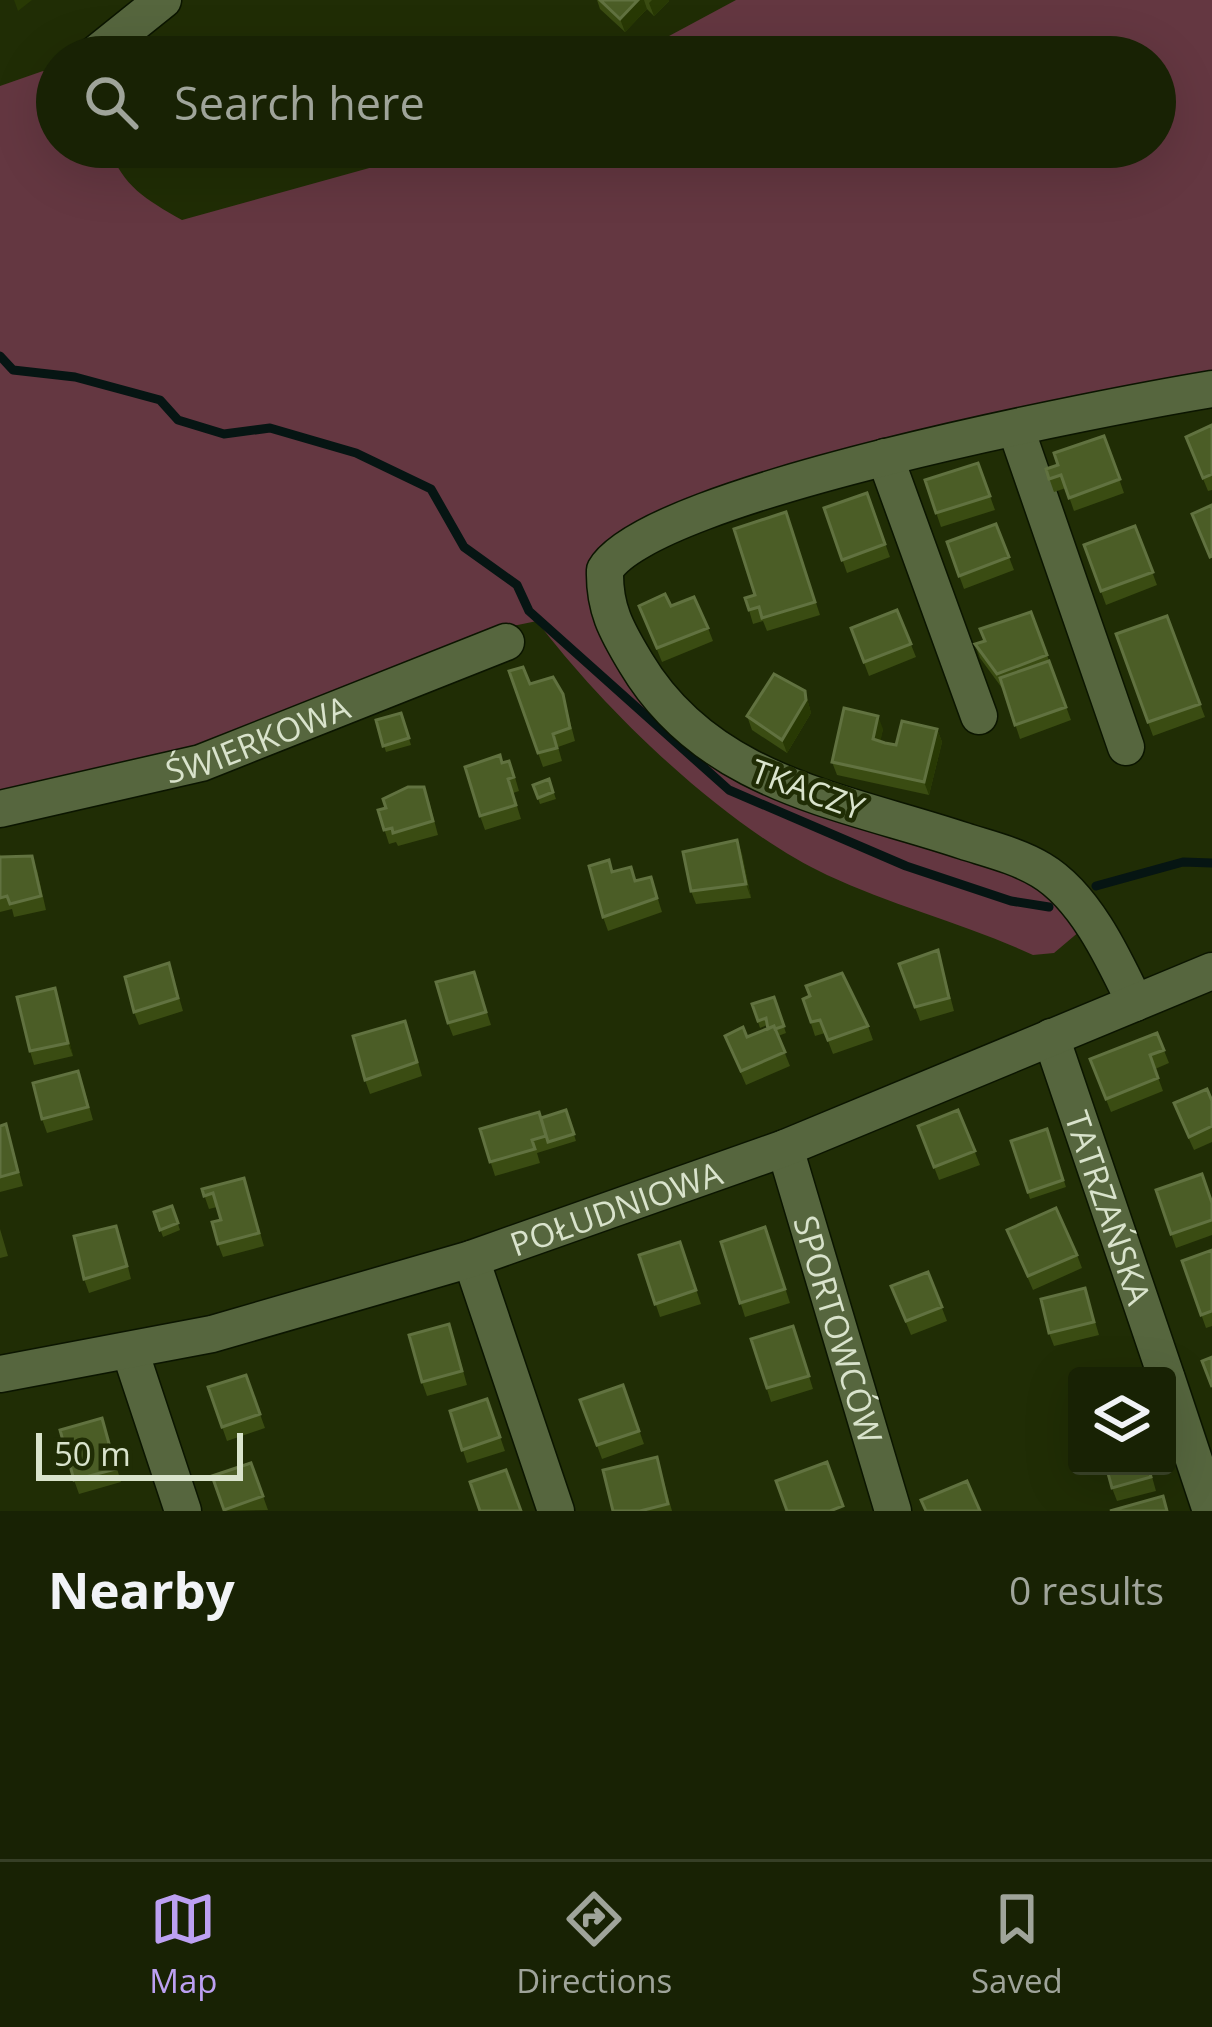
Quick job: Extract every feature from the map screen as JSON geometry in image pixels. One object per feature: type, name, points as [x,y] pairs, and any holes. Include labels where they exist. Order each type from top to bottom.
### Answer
[{"type":"street","points":[[118,36],[163,0]]},
{"type":"street","name":"TKACZY","points":[[1135,1003],[1068,892],[1042,870],[938,832],[801,793],[734,762],[687,727],[663,701],[612,622],[605,605],[605,570],[624,547],[800,480],[1212,389]]},
{"type":"street","points":[[1016,429],[1126,747]]},
{"type":"street","points":[[886,458],[979,716]]},
{"type":"street","name":"ŚWIERKOWA","points":[[0,809],[201,763],[506,642]]},
{"type":"street","name":"POŁUDNIOWA","points":[[0,1374],[212,1334],[471,1259],[784,1148],[1212,971]]},
{"type":"street","name":"TATRZAŃSKA","points":[[1051,1037],[1163,1367]]},
{"type":"street","name":"SPORTOWCÓW","points":[[784,1148],[893,1511]]},
{"type":"street","points":[[471,1259],[556,1511]]},
{"type":"street","points":[[130,1351],[183,1511]]},
{"type":"street","name":"TATRZAŃSKA","points":[[1176,1406],[1210,1511]]},
{"type":"shaded area","points":[[736,0],[1212,0],[1212,378],[594,556],[586,586],[595,616],[667,725],[1037,882],[1080,931],[1054,953],[1033,955],[852,886],[788,854],[708,797],[631,728],[537,621],[503,628],[247,735],[0,797],[0,86],[36,73],[36,168],[119,168],[137,191],[182,220],[369,168],[1176,168],[1176,36],[669,36]]},
{"type":"building","points":[[600,0],[638,0],[620,19]]},
{"type":"building","points":[[1212,425],[1212,474],[1203,478],[1186,437]]},
{"type":"building","points":[[1104,436],[1120,479],[1069,498],[1061,475],[1049,479],[1046,469],[1058,465],[1054,453]]},
{"type":"building","points":[[978,463],[990,496],[936,513],[925,480]]},
{"type":"building","points":[[867,493],[885,544],[842,560],[824,508]]},
{"type":"building","points":[[1212,505],[1212,556],[1210,557],[1192,514]]},
{"type":"building","points":[[786,512],[815,602],[762,618],[759,607],[749,610],[745,598],[755,595],[734,529]]},
{"type":"building","points":[[996,524],[1009,557],[959,576],[947,542]]},
{"type":"building","points":[[1135,526],[1153,572],[1101,591],[1084,545]]},
{"type":"building","points":[[665,594],[671,606],[694,597],[708,628],[657,648],[639,606]]},
{"type":"building","points":[[897,610],[911,644],[864,662],[851,628]]},
{"type":"building","points":[[1031,612],[1047,655],[997,674],[975,644],[985,641],[980,629]]},
{"type":"building","points":[[1167,616],[1200,704],[1148,722],[1116,634]]},
{"type":"building","points":[[1049,661],[1066,707],[1015,725],[1000,678]]},
{"type":"building","points":[[523,667],[530,684],[553,677],[563,694],[570,728],[553,734],[557,748],[538,753],[509,671]]},
{"type":"building","points":[[774,674],[805,691],[806,700],[782,740],[747,716]]},
{"type":"building","points":[[844,708],[878,716],[873,739],[885,743],[896,745],[902,721],[937,729],[924,782],[832,762]]},
{"type":"building","points":[[401,713],[409,738],[383,746],[376,720]]},
{"type":"building","points":[[500,755],[502,763],[509,761],[514,777],[508,779],[516,805],[480,816],[465,767]]},
{"type":"building","points":[[549,779],[553,792],[538,798],[533,785]]},
{"type":"building","points":[[408,787],[424,787],[433,821],[393,833],[392,828],[384,830],[378,810],[386,808],[383,799]]},
{"type":"building","points":[[737,840],[746,884],[691,891],[683,852]]},
{"type":"building","points":[[32,856],[41,896],[10,904],[7,896],[0,898],[0,857]]},
{"type":"building","points":[[609,860],[612,872],[631,867],[635,881],[651,877],[657,898],[603,917],[589,866]]},
{"type":"building","points":[[938,950],[949,998],[915,1007],[899,964]]},
{"type":"building","points":[[169,963],[178,998],[134,1012],[125,977]]},
{"type":"building","points":[[474,972],[486,1012],[448,1023],[436,982]]},
{"type":"building","points":[[842,973],[868,1026],[828,1040],[820,1020],[811,1022],[803,999],[810,996],[806,986]]},
{"type":"building","points":[[55,988],[68,1043],[30,1051],[17,997]]},
{"type":"building","points":[[774,997],[784,1026],[768,1029],[766,1018],[758,1021],[752,1004]]},
{"type":"building","points":[[405,1021],[417,1062],[365,1080],[353,1036]]},
{"type":"building","points":[[774,1026],[785,1052],[741,1071],[725,1036],[743,1027],[747,1037]]},
{"type":"building","points":[[1157,1033],[1164,1050],[1150,1055],[1158,1078],[1106,1099],[1090,1059]]},
{"type":"building","points":[[78,1071],[88,1107],[42,1119],[33,1083]]},
{"type":"building","points":[[1207,1089],[1212,1126],[1189,1137],[1174,1103]]},
{"type":"building","points":[[566,1110],[574,1134],[548,1142],[541,1118]]},
{"type":"building","points":[[958,1110],[975,1151],[934,1167],[918,1126]]},
{"type":"building","points":[[539,1112],[546,1136],[532,1140],[535,1149],[490,1162],[480,1129]]},
{"type":"building","points":[[6,1124],[18,1172],[0,1177],[0,1126]]},
{"type":"building","points":[[1047,1129],[1063,1180],[1028,1192],[1011,1141]]},
{"type":"building","points":[[1202,1174],[1212,1203],[1212,1220],[1171,1234],[1156,1190]]},
{"type":"building","points":[[244,1178],[259,1233],[218,1244],[212,1222],[221,1220],[213,1193],[204,1196],[202,1189]]},
{"type":"building","points":[[172,1206],[178,1223],[160,1230],[154,1212]]},
{"type":"building","points":[[1056,1208],[1077,1255],[1028,1276],[1007,1230]]},
{"type":"building","points":[[116,1226],[127,1266],[84,1279],[74,1236]]},
{"type":"building","points":[[765,1227],[785,1289],[740,1303],[721,1242]]},
{"type":"building","points":[[680,1242],[696,1290],[655,1304],[639,1255]]},
{"type":"building","points":[[1212,1250],[1212,1311],[1201,1315],[1182,1261]]},
{"type":"building","points":[[928,1272],[942,1307],[906,1321],[891,1286]]},
{"type":"building","points":[[1085,1288],[1094,1322],[1049,1333],[1041,1299]]},
{"type":"building","points":[[449,1324],[462,1371],[422,1382],[409,1335]]},
{"type":"building","points":[[793,1326],[809,1376],[767,1388],[751,1339]]},
{"type":"building","points":[[1212,1357],[1212,1387],[1202,1361]]},
{"type":"building","points":[[246,1375],[260,1414],[222,1427],[208,1387]]},
{"type":"building","points":[[623,1385],[639,1431],[597,1445],[580,1400]]},
{"type":"building","points":[[487,1399],[500,1437],[462,1450],[450,1411]]},
{"type":"building","points":[[102,1418],[116,1469],[74,1480],[60,1430]]},
{"type":"building","points":[[657,1457],[668,1504],[613,1511],[603,1470]]},
{"type":"building","points":[[827,1462],[843,1506],[830,1511],[787,1511],[776,1481]]},
{"type":"building","points":[[251,1463],[263,1496],[224,1510],[212,1476]]},
{"type":"building","points":[[506,1470],[521,1511],[480,1511],[470,1482]]},
{"type":"building","points":[[1108,1475],[1150,1475],[1151,1477],[1112,1488]]},
{"type":"building","points":[[967,1481],[980,1511],[926,1511],[921,1500]]},
{"type":"building","points":[[1163,1496],[1167,1511],[1110,1511]]},
{"type":"waterway","points":[[0,356],[13,370],[75,377],[160,400],[178,420],[224,434],[270,428],[356,453],[431,489],[464,547],[517,585],[529,611],[729,790],[906,866],[1011,901],[1049,907]]},
{"type":"waterway","points":[[1096,886],[1183,862],[1212,863]]}]
